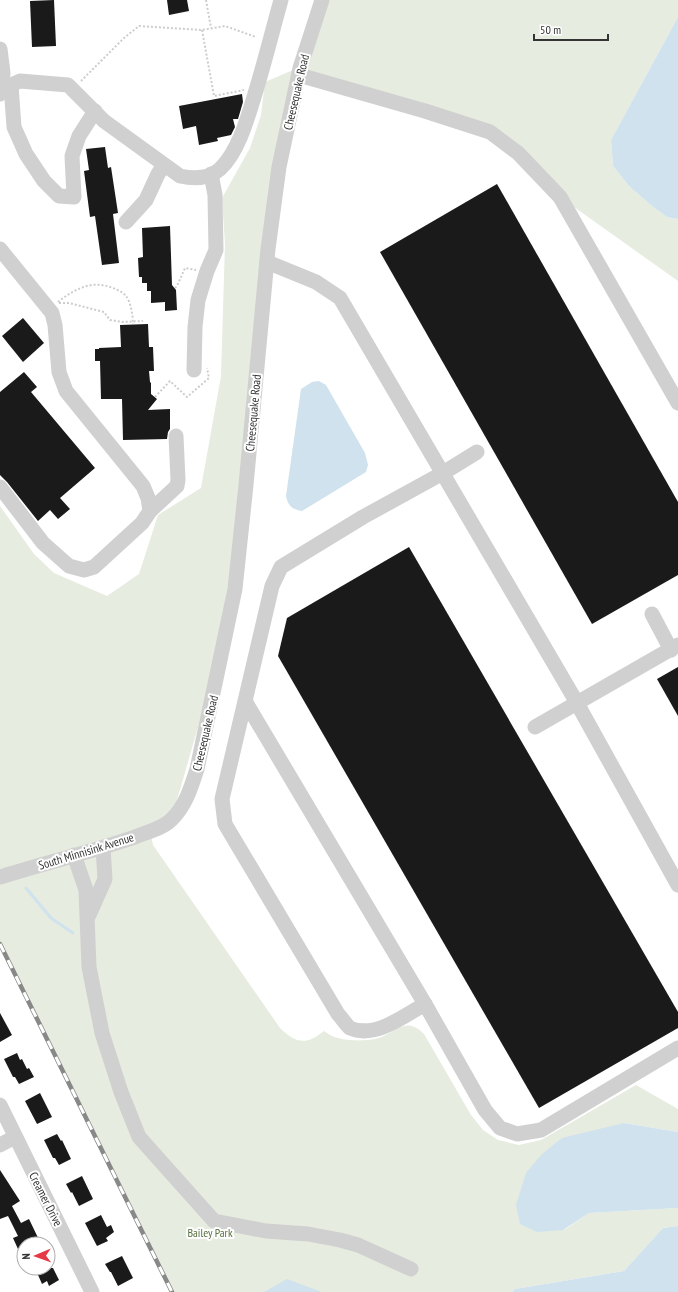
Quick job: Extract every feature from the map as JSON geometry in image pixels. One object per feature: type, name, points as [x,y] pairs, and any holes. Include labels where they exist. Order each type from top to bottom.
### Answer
[{"type":"street","points":[[4,89],[20,81],[68,85],[104,121],[180,176],[190,178],[212,174],[221,168],[234,150],[245,128],[281,0]]},
{"type":"street","name":"Cheesequake Road","points":[[171,821],[187,798],[197,769],[235,589],[267,262],[279,167],[298,75],[322,0]]},
{"type":"street","points":[[0,49],[4,89],[14,127],[26,154],[44,181],[59,196],[74,197],[72,156],[79,136],[95,112]]},
{"type":"street","points":[[298,75],[425,111],[490,132],[518,153],[560,197],[678,403]]},
{"type":"street","points":[[126,222],[146,200],[158,174],[164,165]]},
{"type":"street","points":[[194,370],[195,327],[198,300],[207,271],[216,250],[215,196],[212,174]]},
{"type":"street","points":[[0,248],[52,313],[56,325],[59,372],[66,391],[143,486],[148,498],[150,511]]},
{"type":"street","points":[[267,262],[316,282],[340,298],[576,703],[678,885]]},
{"type":"street","points":[[0,487],[43,543],[69,566],[84,570],[94,567],[142,523],[150,511],[177,486],[176,436]]},
{"type":"street","points":[[425,1004],[381,1028],[364,1032],[349,1027],[338,1014],[225,824],[222,799],[272,586],[281,567],[363,517],[443,473],[477,452]]},
{"type":"street","points":[[535,726],[675,647],[652,614]]},
{"type":"street","points":[[245,700],[425,1004],[485,1110],[500,1128],[517,1134],[541,1130],[678,1048]]},
{"type":"street","name":"South Minnisink Avenue","points":[[0,877],[102,848],[158,828],[171,821]]},
{"type":"street","points":[[88,917],[105,879],[102,848]]},
{"type":"street","points":[[74,856],[86,890],[89,967],[102,1033],[121,1092],[139,1137],[214,1221],[266,1231],[308,1234],[340,1240],[358,1245],[411,1269]]},
{"type":"street","name":"Creamer Drive","points":[[0,1105],[92,1292]]},
{"type":"street","points":[[0,1145],[15,1138]]},
{"type":"path","points":[[206,0],[211,28]]},
{"type":"path","points":[[73,90],[124,38],[139,26],[202,30],[225,26],[256,37]]},
{"type":"path","points":[[202,30],[214,96],[251,89]]},
{"type":"path","points":[[175,288],[185,268],[200,271]]},
{"type":"path","points":[[133,323],[127,297],[117,289],[104,285],[95,284],[84,286],[72,292],[57,303],[69,303],[104,312],[110,320],[133,323],[142,321]]},
{"type":"green space","name":"Bailey Park","points":[[322,0],[678,0],[678,17],[611,140],[613,166],[630,187],[667,217],[678,219],[678,281],[560,197],[490,132],[299,75],[292,102],[246,485],[211,682],[171,821],[150,831],[153,845],[280,1028],[296,1040],[302,1041],[312,1039],[324,1031],[332,1036],[342,1039],[367,1040],[382,1037],[405,1026],[417,1028],[424,1034],[471,1115],[483,1130],[498,1140],[519,1145],[541,1140],[636,1085],[678,1109],[678,1132],[624,1123],[564,1230],[589,1213],[678,1208],[678,1226],[663,1228],[624,1271],[515,1289],[512,1292],[172,1292],[0,942],[0,506],[34,554],[54,573],[107,596],[139,574],[158,515],[201,488],[221,376],[225,244],[222,198],[250,148],[261,115],[265,82],[300,67]]},
{"type":"water","points":[[678,17],[678,219],[667,217],[630,187],[613,166],[611,140]]},
{"type":"water","points":[[319,381],[326,385],[365,453],[368,465],[366,472],[302,511],[291,506],[286,496],[301,389],[312,382]]},
{"type":"water","points":[[624,1123],[678,1132],[678,1208],[589,1213],[563,1230],[537,1232],[520,1224],[516,1205],[526,1173],[542,1154],[562,1138]]},
{"type":"water","points":[[678,1226],[678,1292],[512,1292],[515,1289],[624,1271],[663,1228]]},
{"type":"water","points":[[287,1279],[322,1292],[264,1292]]},
{"type":"building","points":[[54,0],[56,46],[32,47],[30,1]]},
{"type":"building","points":[[167,0],[187,0],[189,11],[169,15]]},
{"type":"building","points":[[242,94],[243,102],[238,119],[233,119],[235,127],[231,135],[217,138],[218,141],[199,145],[196,126],[183,129],[179,106]]},
{"type":"building","points":[[105,147],[108,168],[111,167],[118,213],[113,214],[119,263],[102,265],[95,216],[90,217],[84,171],[89,170],[86,149]]},
{"type":"building","points":[[497,184],[678,502],[678,575],[592,624],[380,252]]},
{"type":"building","points":[[170,226],[172,285],[176,290],[177,310],[165,311],[165,302],[151,303],[151,291],[147,291],[147,283],[142,283],[142,277],[139,277],[138,258],[143,257],[142,228]]},
{"type":"building","points":[[23,318],[44,343],[23,362],[2,336]]},
{"type":"building","points":[[148,324],[149,347],[153,347],[154,371],[149,371],[151,394],[157,399],[148,410],[170,409],[170,429],[167,439],[123,440],[122,399],[101,399],[100,361],[95,361],[95,349],[121,347],[120,325]]},
{"type":"building","points":[[24,372],[37,387],[31,392],[95,468],[60,498],[70,509],[58,519],[50,510],[38,521],[0,475],[0,392]]},
{"type":"building","points":[[409,547],[678,1012],[678,1028],[539,1108],[278,656],[287,618]]},
{"type":"building","points":[[678,667],[678,716],[657,679]]},
{"type":"building","points":[[0,1013],[12,1035],[0,1042]]},
{"type":"building","points":[[17,1053],[20,1060],[22,1059],[27,1069],[29,1068],[34,1077],[19,1084],[15,1077],[13,1077],[4,1059]]},
{"type":"building","points":[[40,1093],[52,1117],[37,1124],[25,1101]]},
{"type":"building","points":[[57,1134],[61,1141],[62,1140],[71,1159],[59,1165],[55,1158],[53,1158],[44,1140]]},
{"type":"building","points":[[0,1170],[20,1201],[12,1206],[21,1223],[29,1219],[37,1236],[18,1236],[8,1216],[0,1219]]},
{"type":"building","points":[[82,1176],[93,1199],[79,1206],[66,1184]]},
{"type":"building","points":[[101,1215],[107,1227],[111,1225],[114,1232],[106,1238],[108,1241],[97,1246],[85,1223]]},
{"type":"building","points":[[16,1237],[16,1245],[13,1238]]},
{"type":"building","points":[[122,1256],[133,1278],[118,1286],[105,1264]]},
{"type":"building","points":[[56,1274],[59,1280],[49,1286],[47,1281],[42,1284],[38,1276],[56,1276]]},
{"type":"waterway","points":[[26,888],[51,918],[73,933]]},
{"type":"railway","points":[[0,944],[172,1292]]}]
